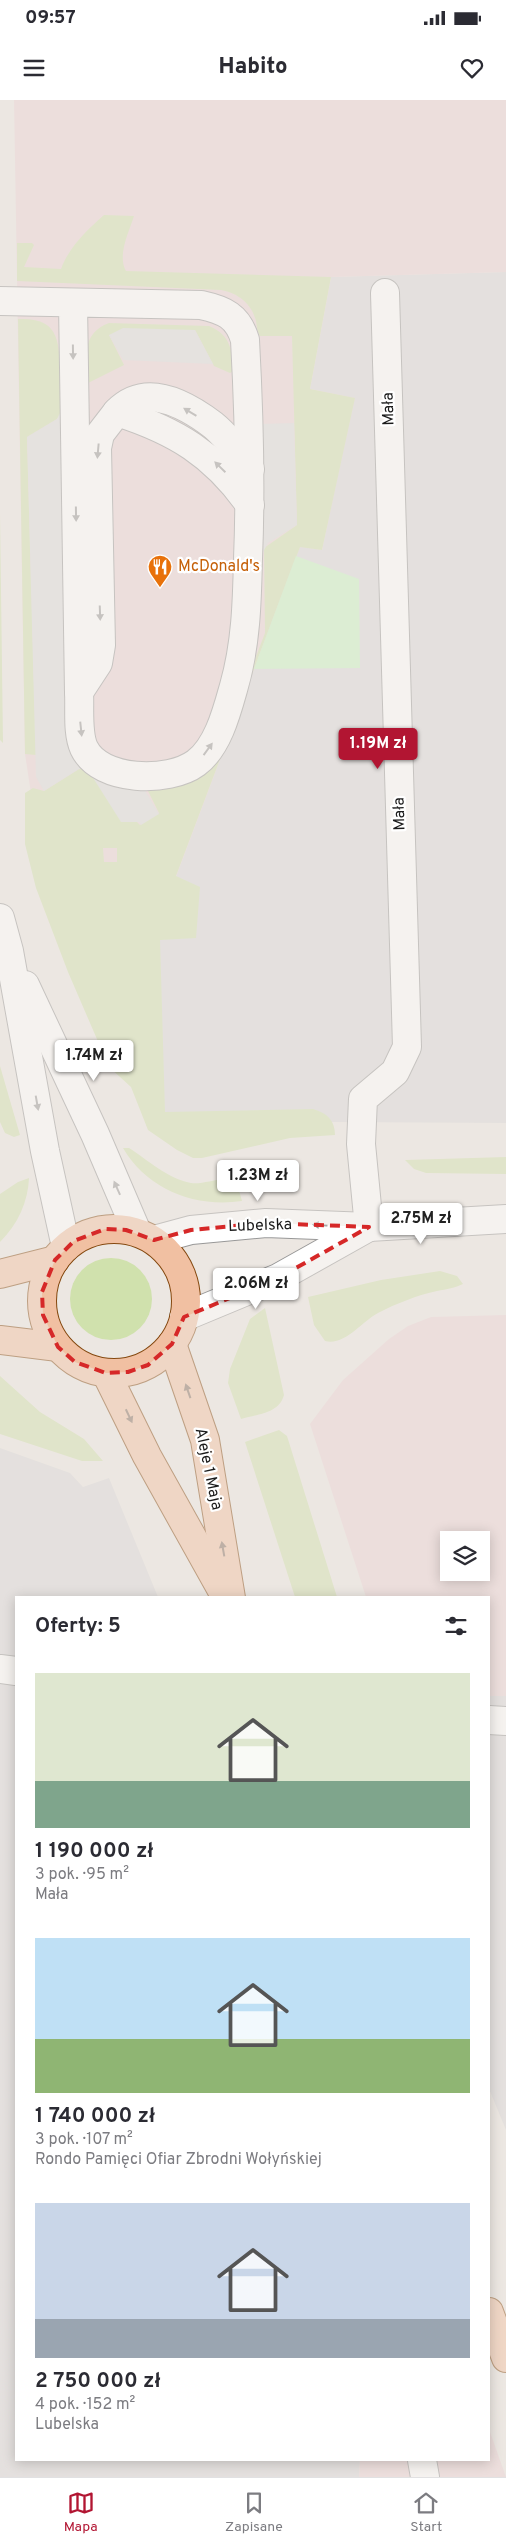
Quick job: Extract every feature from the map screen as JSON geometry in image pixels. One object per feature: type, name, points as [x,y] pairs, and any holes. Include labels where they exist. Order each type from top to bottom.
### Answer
[{"type":"main road","points":[[0,1274],[60,1254],[84,1235],[105,1229],[145,1236],[166,1250],[179,1270],[186,1293],[184,1317],[172,1344],[148,1365],[128,1372],[106,1373],[75,1362],[58,1346],[47,1326],[42,1304],[45,1281],[60,1254]]},
{"type":"main road","points":[[0,1340],[58,1346]]},
{"type":"main road","name":"Aleje 1 Maja","points":[[172,1344],[205,1440],[232,1596]]},
{"type":"main road","points":[[106,1373],[147,1456],[225,1596]]},
{"type":"main road","points":[[490,2315],[506,2358]]},
{"type":"street","name":"Mała","points":[[368,1227],[360,1144],[363,1099],[395,1072],[407,1047],[385,293]]},
{"type":"street","points":[[0,301],[201,305],[220,309],[233,316],[241,327],[245,340],[250,469],[246,627],[242,652],[234,687],[215,740],[196,763],[180,771],[161,776],[138,776],[102,767],[90,758],[83,747],[79,692],[73,303]]},
{"type":"street","points":[[79,692],[98,663],[101,645],[97,448],[100,434],[117,412],[133,399],[156,398],[168,400],[213,425],[250,469]]},
{"type":"street","points":[[117,412],[151,424],[198,448],[227,474],[250,505]]},
{"type":"street","points":[[0,918],[9,952],[45,1151],[60,1254]]},
{"type":"street","points":[[9,952],[145,1236]]},
{"type":"street","name":"Lubelska","points":[[145,1236],[266,1223],[368,1227],[506,1220]]},
{"type":"street","name":"Lubelska","points":[[184,1317],[278,1278],[368,1227]]},
{"type":"street","points":[[0,1669],[15,1671]]},
{"type":"street","points":[[490,1720],[506,1721]]},
{"type":"street","points":[[422,2461],[425,2477]]},
{"type":"highlighted area","points":[[266,1223],[369,1227],[278,1278],[184,1317],[172,1344],[148,1365],[128,1372],[106,1373],[75,1362],[58,1347],[43,1315],[42,1292],[55,1260],[74,1241],[105,1229],[126,1230],[154,1240],[191,1230]]},
{"type":"shaded area","points":[[14,100],[506,100],[506,272],[331,277],[310,389],[355,398],[322,550],[300,547],[159,922],[39,846],[25,754]]},
{"type":"shaded area","points":[[506,272],[506,1123],[326,1122],[146,1126],[159,922],[300,546],[322,550],[354,398],[310,389],[331,277]]},
{"type":"shaded area","points":[[123,328],[195,330],[213,364],[123,360],[109,335]]},
{"type":"shaded area","points":[[61,411],[70,741],[84,769],[79,769],[44,791],[36,777],[27,437],[57,419]]},
{"type":"shaded area","points":[[294,423],[297,525],[268,543],[263,552],[260,424]]},
{"type":"shaded area","points":[[90,773],[143,787],[159,814],[141,825],[139,822],[121,822]]},
{"type":"shaded area","points":[[506,1315],[506,1696],[490,1696],[490,1596],[366,1596],[310,1424],[343,1380],[389,1339],[408,1326],[431,1317]]},
{"type":"shaded area","points":[[0,1448],[70,1473],[83,1487],[109,1478],[158,1596],[15,1596],[15,2461],[360,2461],[359,2477],[0,2477]]},
{"type":"shaded area","points":[[490,1696],[506,1696],[506,2130],[490,2091]]},
{"type":"shaded area","points":[[490,2432],[506,2477],[359,2477],[360,2461],[490,2461]]},
{"type":"green space","points":[[104,215],[134,216],[123,251],[126,271],[331,277],[310,389],[355,398],[322,550],[300,547],[176,876],[200,887],[196,938],[160,940],[165,1112],[313,1109],[332,1121],[335,1135],[290,1138],[202,1158],[193,1158],[177,1150],[148,1130],[131,1087],[109,1067],[68,972],[36,888],[25,844],[25,793],[33,788],[44,791],[79,769],[84,769],[140,825],[159,813],[147,789],[221,748],[265,633],[264,548],[297,525],[292,336],[260,336],[251,309],[243,300],[227,291],[17,281],[17,243],[32,243],[34,245],[24,267],[61,269],[74,246]],"holes":[[[103,848],[117,848],[117,862],[104,862]]]},
{"type":"green space","points":[[18,319],[43,322],[55,334],[59,353],[61,396],[61,410],[57,419],[27,437],[36,755],[25,754]]},
{"type":"green space","points":[[109,323],[209,326],[222,334],[229,344],[233,371],[230,373],[214,366],[195,330],[109,335],[124,365],[86,384],[86,356],[89,340],[100,327]]},
{"type":"green space","points":[[0,513],[3,743],[0,740]]},
{"type":"green space","points":[[296,556],[359,579],[360,668],[254,669]]},
{"type":"green space","points":[[0,1066],[20,1135],[14,1137],[5,1133],[0,1122]]},
{"type":"green space","points":[[123,1148],[129,1148],[174,1178],[183,1181],[197,1183],[226,1179],[232,1180],[237,1183],[242,1201],[207,1201],[173,1192],[145,1175]]},
{"type":"green space","points":[[506,1157],[506,1174],[426,1173],[414,1169],[405,1160]]},
{"type":"green space","points":[[29,1178],[27,1196],[21,1212],[12,1228],[0,1242],[0,1194],[18,1182]]},
{"type":"green space","points":[[111,1258],[127,1261],[140,1270],[149,1283],[152,1299],[149,1315],[140,1328],[127,1337],[111,1340],[95,1337],[82,1328],[73,1315],[70,1299],[73,1283],[82,1270],[95,1261]]},
{"type":"green space","points":[[440,1271],[457,1276],[463,1284],[422,1295],[392,1306],[372,1317],[346,1337],[332,1342],[325,1341],[314,1325],[308,1297],[381,1280]]},
{"type":"green space","points":[[265,1308],[284,1395],[272,1410],[241,1419],[228,1383],[230,1369],[250,1319]]},
{"type":"green space","points":[[0,1376],[40,1412],[84,1439],[103,1461],[82,1461],[0,1434]]},
{"type":"green space","points":[[279,1430],[287,1436],[337,1596],[295,1596],[245,1442]]},
{"type":"place","name":"McDonald's","points":[[160,588]]}]
